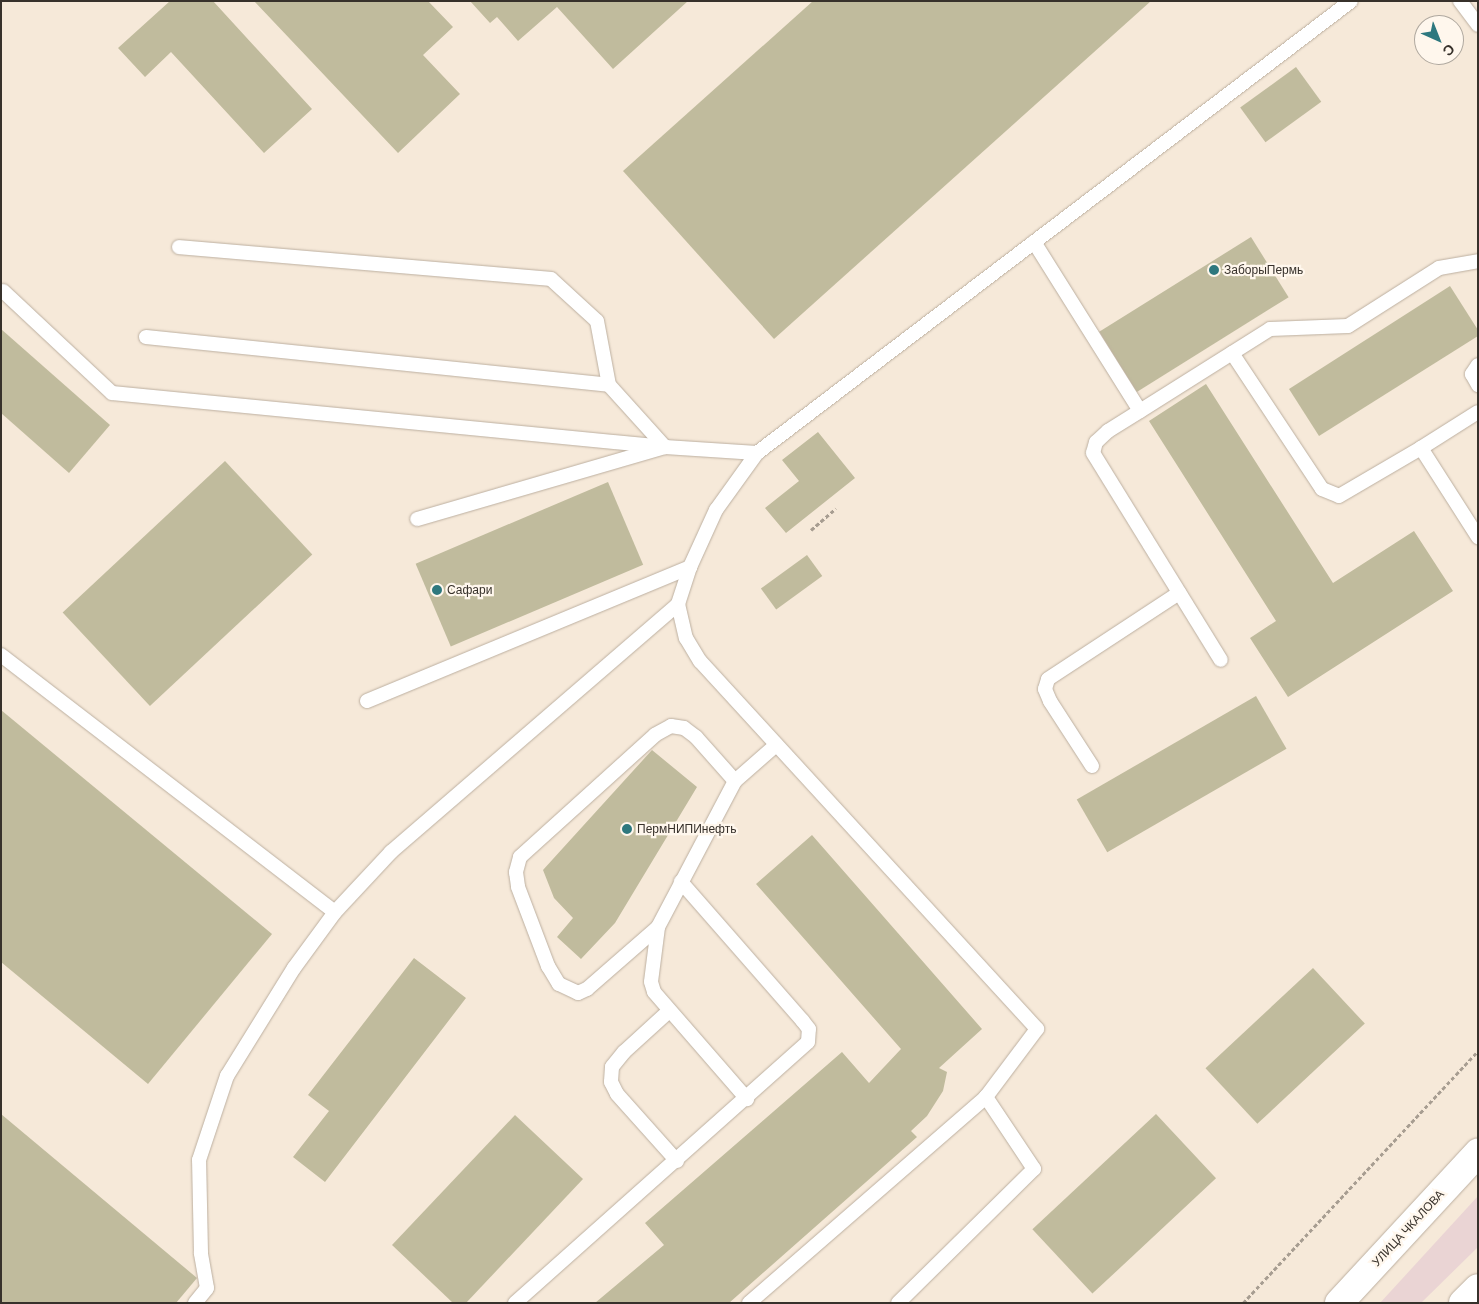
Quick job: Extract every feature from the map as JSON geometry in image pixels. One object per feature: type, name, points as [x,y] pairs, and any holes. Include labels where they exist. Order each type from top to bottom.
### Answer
[{"type":"main road","name":"УЛИЦА ЧКАЛОВА","points":[[1339,1303],[1478,1152]]},
{"type":"main road","points":[[1462,1303],[1478,1288]]},
{"type":"lane","points":[[194,1303],[207,1288],[201,1253],[199,1160],[227,1076],[294,968],[335,912],[391,852],[678,604],[690,568],[716,510],[758,453],[1352,1]]},
{"type":"lane","points":[[1460,1],[1478,25]]},
{"type":"lane","points":[[1034,242],[1140,411]]},
{"type":"lane","points":[[180,247],[551,279],[597,321],[609,385],[665,447]]},
{"type":"lane","points":[[1221,660],[1093,453],[1096,442],[1140,411],[1270,329],[1348,326],[1439,268],[1477,262]]},
{"type":"lane","points":[[3,291],[112,393],[665,447],[758,453]]},
{"type":"lane","points":[[146,337],[609,385]]},
{"type":"lane","points":[[1232,352],[1322,489],[1339,496],[1478,412]]},
{"type":"lane","points":[[1478,365],[1472,374],[1478,385]]},
{"type":"lane","points":[[417,519],[665,447]]},
{"type":"lane","points":[[1421,448],[1478,537]]},
{"type":"lane","points":[[367,701],[690,568]]},
{"type":"lane","points":[[1092,766],[1050,701],[1045,689],[1048,679],[1179,593]]},
{"type":"lane","points":[[678,604],[686,638],[700,661],[1037,1029],[986,1097],[749,1303]]},
{"type":"lane","points":[[1,656],[335,912]]},
{"type":"lane","points":[[658,927],[587,989],[578,993],[566,990],[548,966],[518,887],[516,872],[520,857],[655,735],[672,726],[684,728],[696,737],[735,781]]},
{"type":"lane","points":[[747,1099],[669,1012],[654,992],[651,982],[658,927],[681,882],[735,781],[776,745]]},
{"type":"lane","points":[[515,1303],[798,1054],[808,1042],[808,1029],[681,882]]},
{"type":"lane","points":[[669,1012],[624,1052],[612,1067],[611,1082],[617,1094],[676,1161]]},
{"type":"lane","points":[[898,1303],[1034,1169],[986,1097]]},
{"type":"path","points":[[811,530],[836,508]]},
{"type":"path","points":[[1243,1303],[1478,1051]]},
{"type":"shaded area","points":[[1478,1196],[1478,1247],[1421,1303],[1380,1303]]},
{"type":"building","points":[[170,1],[213,1],[312,109],[264,153],[171,52],[145,77],[118,48]]},
{"type":"building","points":[[254,1],[428,1],[453,27],[423,55],[460,94],[398,153]]},
{"type":"building","points":[[470,1],[688,1],[613,69],[557,7],[518,41],[497,17],[490,23]]},
{"type":"building","points":[[813,1],[1151,1],[774,339],[623,171]]},
{"type":"building","points":[[1296,67],[1321,102],[1265,142],[1240,108]]},
{"type":"building","points":[[1251,237],[1289,297],[1137,392],[1099,332]]},
{"type":"building","points":[[1450,286],[1478,330],[1478,336],[1319,436],[1289,389]]},
{"type":"building","points":[[1,329],[110,425],[69,473],[1,413]]},
{"type":"building","points":[[1206,384],[1333,583],[1414,531],[1453,591],[1288,697],[1250,638],[1276,621],[1149,421]]},
{"type":"building","points":[[818,432],[855,478],[786,533],[765,508],[799,481],[782,460]]},
{"type":"building","points":[[225,461],[312,555],[150,706],[63,612]]},
{"type":"building","points":[[608,482],[643,565],[451,647],[416,564]]},
{"type":"building","points":[[807,555],[822,576],[776,610],[761,589]]},
{"type":"building","points":[[1256,696],[1286,749],[1107,852],[1077,800]]},
{"type":"building","points":[[1,710],[272,934],[148,1084],[1,962]]},
{"type":"building","name":"ПермНИПИнефть","points":[[652,750],[697,787],[615,923],[581,959],[557,937],[573,918],[554,898],[543,870]]},
{"type":"building","points":[[812,835],[982,1029],[939,1068],[947,1072],[943,1091],[927,1116],[911,1131],[917,1137],[729,1303],[595,1303],[664,1245],[645,1223],[842,1052],[869,1083],[901,1049],[756,884]]},
{"type":"building","points":[[414,958],[466,998],[325,1182],[293,1157],[329,1111],[308,1095]]},
{"type":"building","points":[[1313,968],[1365,1024],[1257,1124],[1205,1068]]},
{"type":"building","points":[[1,1114],[197,1278],[176,1303],[1,1303]]},
{"type":"building","points":[[1156,1114],[1216,1178],[1092,1294],[1032,1229]]},
{"type":"building","points":[[515,1115],[583,1179],[466,1303],[453,1303],[392,1245]]},
{"type":"place","name":"ЗаборыПермь","points":[[1214,270]]},
{"type":"place","name":"Сафари","points":[[437,590]]},
{"type":"place","name":"ПермНИПИнефть","points":[[627,829]]}]
